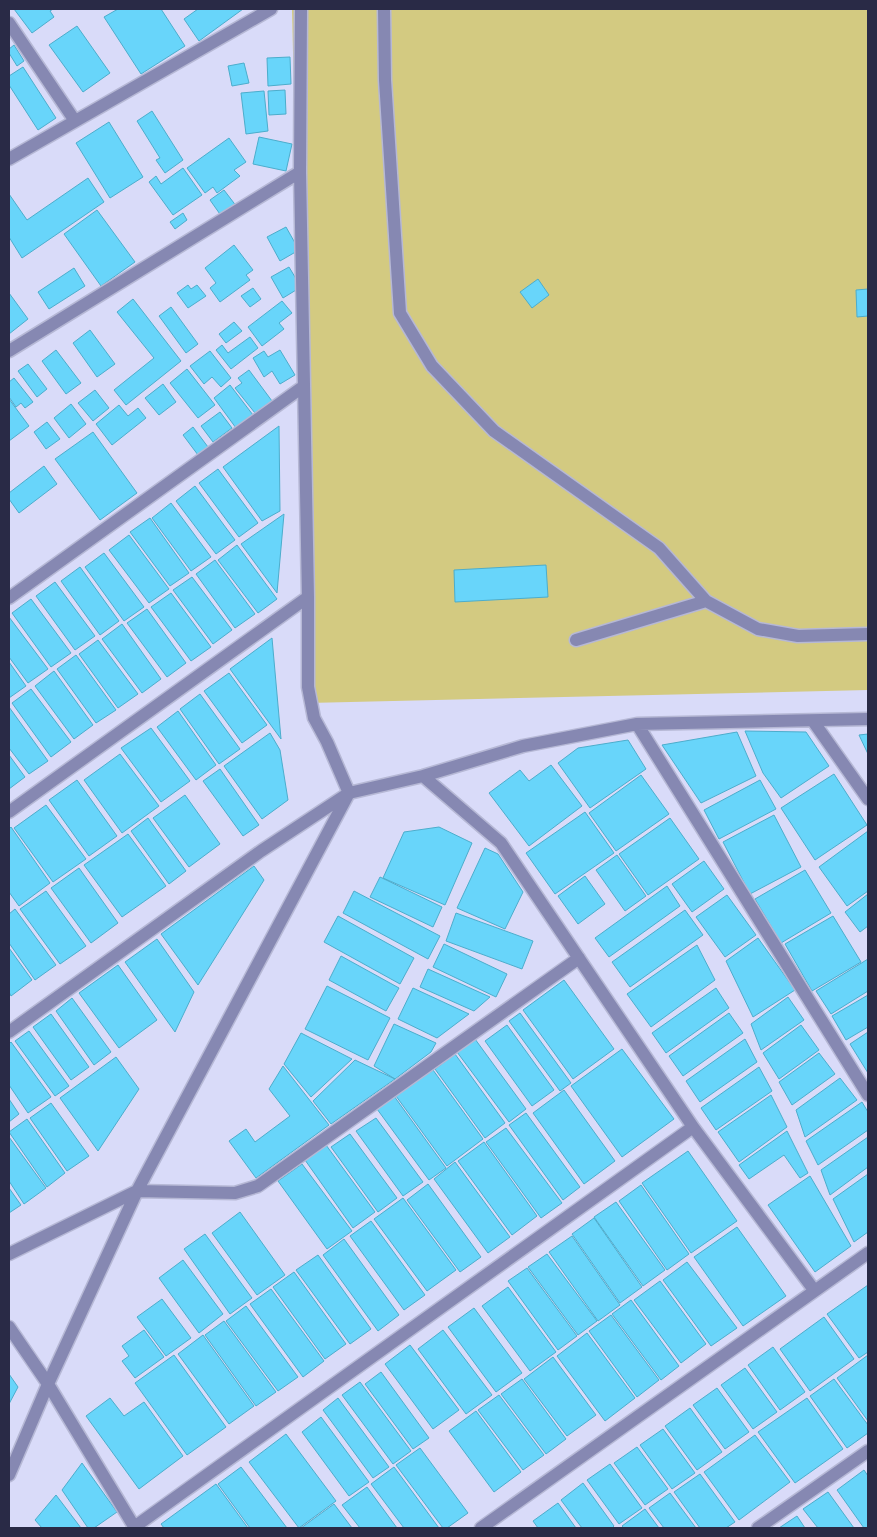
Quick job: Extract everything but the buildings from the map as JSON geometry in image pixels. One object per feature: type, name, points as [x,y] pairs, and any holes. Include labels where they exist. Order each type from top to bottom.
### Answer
[{"type":"street","points":[[9,159],[271,9]]},
{"type":"street","points":[[301,9],[300,172],[308,688],[314,718],[327,742],[349,793]]},
{"type":"street","points":[[384,9],[385,80],[400,314],[432,366],[494,431],[659,548],[706,601],[758,629],[798,636],[868,634]]},
{"type":"street","points":[[9,23],[74,121]]},
{"type":"street","points":[[9,351],[300,172]]},
{"type":"street","points":[[9,598],[304,386]]},
{"type":"street","points":[[9,812],[308,597]]},
{"type":"street","points":[[576,640],[706,601]]},
{"type":"street","points":[[9,1032],[261,851],[349,793],[423,776],[523,746],[637,724],[813,721],[868,718]]},
{"type":"street","points":[[813,721],[868,799]]},
{"type":"street","points":[[637,724],[868,1095]]},
{"type":"street","points":[[423,776],[500,843],[580,958],[693,1127],[814,1290]]},
{"type":"street","points":[[9,1475],[48,1384],[137,1191],[349,793]]},
{"type":"street","points":[[9,1254],[137,1191],[235,1193],[258,1186],[580,958]]},
{"type":"street","points":[[9,1327],[48,1384],[134,1528],[693,1127]]},
{"type":"street","points":[[481,1528],[868,1253]]},
{"type":"street","points":[[758,1528],[868,1451]]},
{"type":"shaded area","points":[[292,9],[868,9],[868,690],[308,703]]}]
